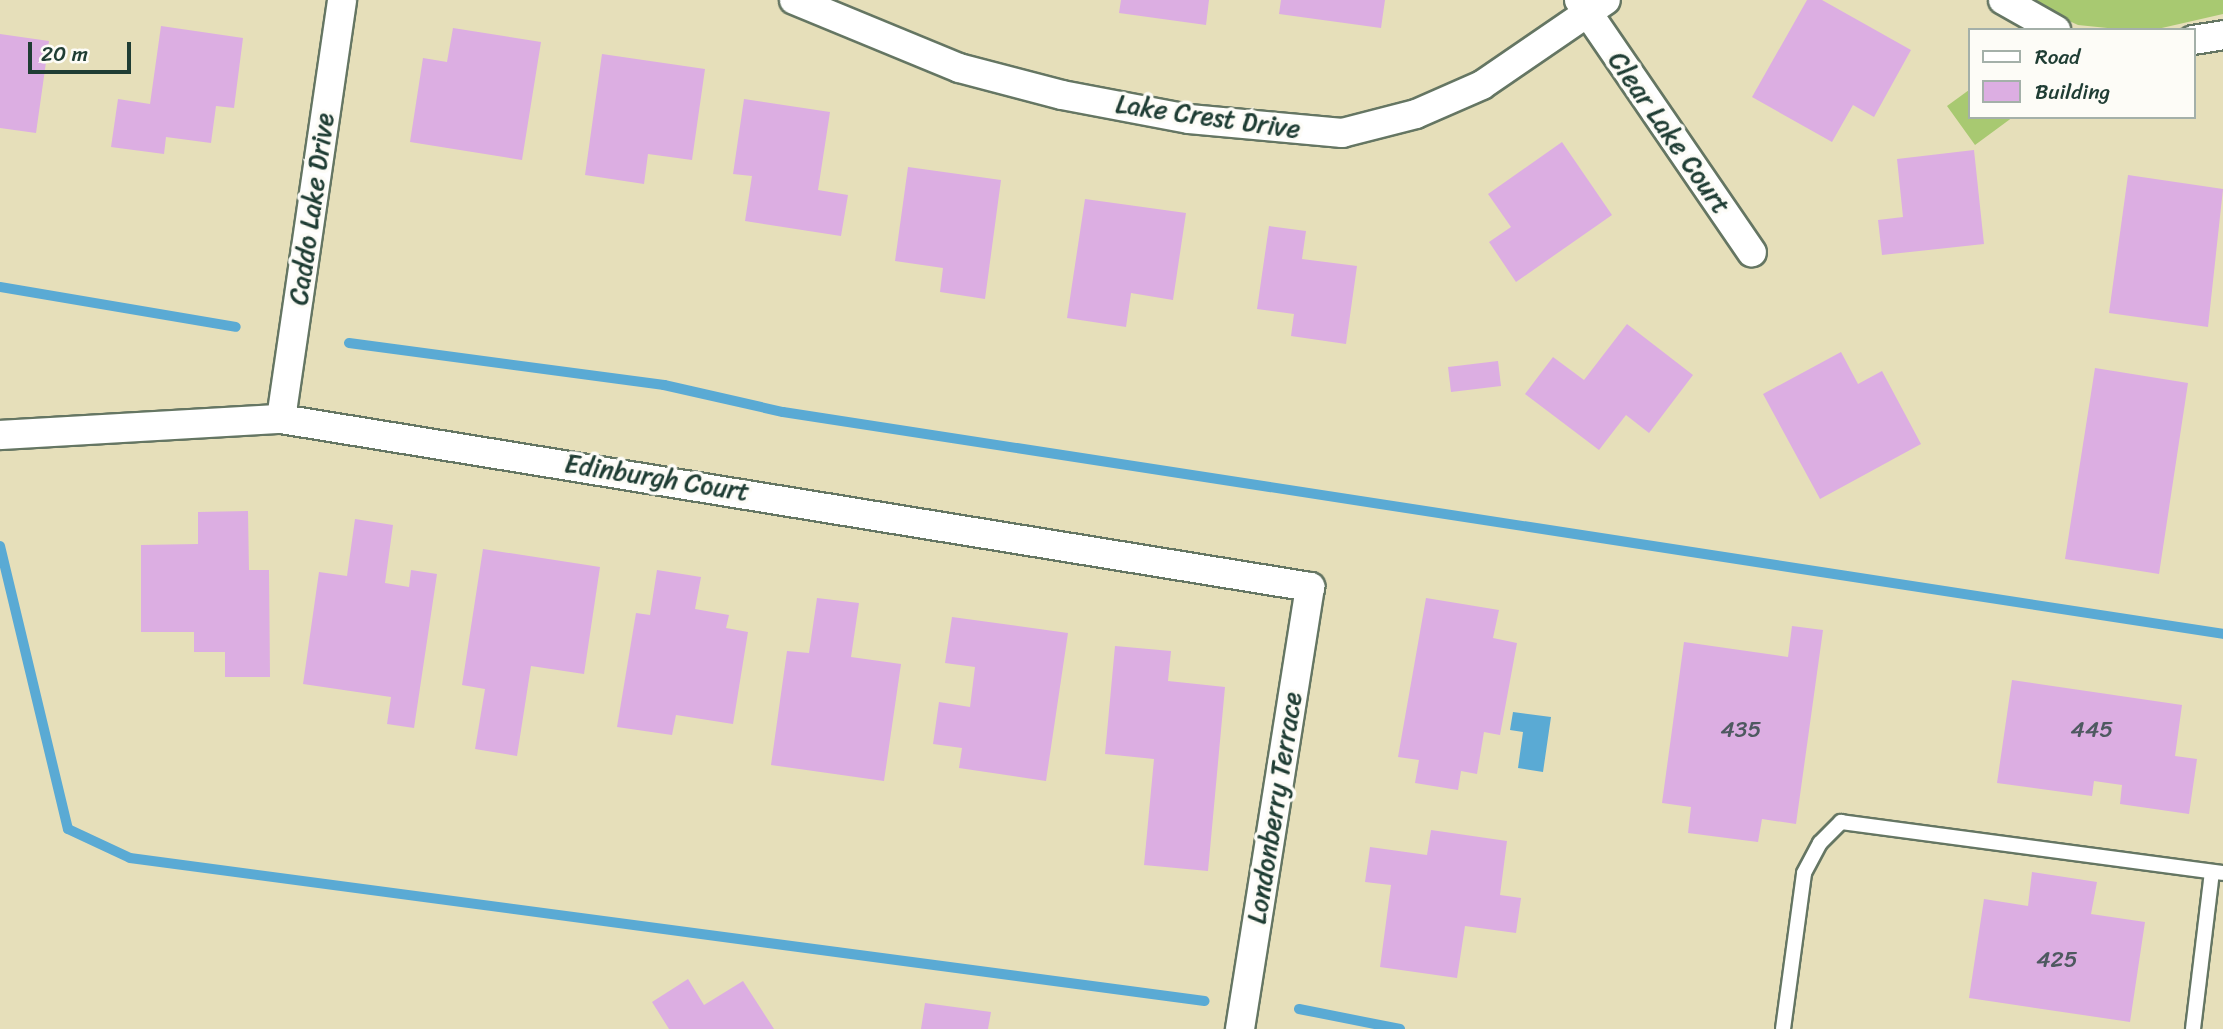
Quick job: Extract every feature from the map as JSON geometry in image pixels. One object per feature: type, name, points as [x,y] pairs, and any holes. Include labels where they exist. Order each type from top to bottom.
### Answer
[{"type":"street","name":"Caddo Lake Drive","points":[[281,419],[342,0]]},
{"type":"street","name":"Lake Crest Drive","points":[[794,0],[960,68],[1062,95],[1189,119],[1342,133],[1416,114],[1482,85],[1590,5]]},
{"type":"street","points":[[2003,0],[2052,28]]},
{"type":"street","name":"Clear Lake Court","points":[[1590,5],[1752,253]]},
{"type":"street","points":[[2195,40],[2223,35]]},
{"type":"street","name":"Edinburgh Court","points":[[0,435],[281,419],[1310,587]]},
{"type":"street","name":"Londonberry Terrace","points":[[1240,1029],[1310,587]]},
{"type":"lane","points":[[1783,1029],[1804,873],[1821,843],[1841,822],[2218,872],[2193,1029]]},
{"type":"green space","points":[[2023,0],[2223,0],[2223,14],[2162,28],[2078,25]]},
{"type":"green space","points":[[1968,91],[1968,119],[2010,119],[1975,145],[1947,106]]},
{"type":"water","points":[[1513,712],[1551,717],[1543,772],[1518,768],[1523,732],[1510,730]]},
{"type":"building","points":[[1121,0],[1209,0],[1206,25],[1119,13]]},
{"type":"building","points":[[1281,0],[1385,0],[1381,28],[1279,14]]},
{"type":"building","points":[[1807,0],[1822,0],[1911,50],[1874,117],[1853,105],[1832,142],[1752,97]]},
{"type":"building","points":[[161,26],[243,38],[234,108],[216,106],[211,143],[166,137],[164,154],[111,147],[118,99],[150,104]]},
{"type":"building","points":[[453,28],[541,42],[522,160],[410,142],[423,58],[447,62]]},
{"type":"building","points":[[0,34],[49,41],[36,133],[0,128]]},
{"type":"building","points":[[602,54],[705,69],[692,160],[648,154],[644,184],[585,175]]},
{"type":"building","points":[[744,99],[830,112],[818,190],[848,195],[841,236],[745,221],[752,176],[733,174]]},
{"type":"building","points":[[1562,142],[1612,215],[1516,282],[1489,242],[1511,227],[1488,194]]},
{"type":"building","points":[[1974,150],[1984,244],[1882,255],[1878,220],[1903,217],[1897,159]]},
{"type":"building","points":[[908,167],[1001,180],[985,299],[940,292],[943,268],[895,261]]},
{"type":"building","points":[[2128,175],[2223,189],[2208,327],[2109,313]]},
{"type":"building","points":[[1085,199],[1186,213],[1173,300],[1131,293],[1126,327],[1067,318]]},
{"type":"building","points":[[1269,226],[1306,231],[1302,259],[1357,266],[1346,344],[1291,336],[1294,314],[1257,309]]},
{"type":"building","points":[[1627,324],[1693,375],[1649,433],[1626,415],[1599,450],[1525,394],[1553,357],[1584,380]]},
{"type":"building","points":[[1841,352],[1858,384],[1882,371],[1921,444],[1820,499],[1763,394]]},
{"type":"building","points":[[1498,361],[1501,386],[1451,392],[1448,367]]},
{"type":"building","points":[[2095,368],[2188,383],[2159,574],[2065,559]]},
{"type":"building","points":[[248,511],[249,570],[269,570],[270,677],[225,677],[225,652],[194,652],[194,632],[141,632],[141,545],[198,544],[198,512]]},
{"type":"building","points":[[355,519],[393,525],[385,583],[409,587],[411,570],[437,574],[414,728],[387,724],[391,697],[303,684],[319,572],[347,576]]},
{"type":"building","points":[[483,549],[600,567],[584,674],[531,666],[517,756],[475,749],[485,689],[462,685]]},
{"type":"building","points":[[657,570],[701,577],[695,609],[729,615],[726,628],[748,632],[733,724],[676,715],[672,735],[617,727],[636,613],[650,615]]},
{"type":"building","points":[[817,598],[859,603],[851,657],[901,664],[884,781],[771,765],[787,651],[809,653]]},
{"type":"building","points":[[1426,598],[1499,610],[1493,638],[1517,643],[1500,735],[1484,732],[1477,774],[1461,771],[1458,790],[1415,783],[1419,760],[1398,757]]},
{"type":"building","points":[[952,617],[1068,633],[1046,781],[959,768],[962,748],[933,744],[939,702],[970,707],[975,667],[945,663]]},
{"type":"building","points":[[1792,626],[1823,630],[1796,824],[1762,819],[1758,842],[1688,833],[1691,807],[1662,803],[1684,642],[1788,657]]},
{"type":"building","points":[[1115,646],[1171,651],[1168,681],[1225,687],[1208,871],[1144,865],[1154,759],[1105,754]]},
{"type":"building","points":[[2012,680],[2182,705],[2175,756],[2197,759],[2189,814],[2120,804],[2122,785],[2094,781],[2092,796],[1997,783]]},
{"type":"building","points":[[1431,830],[1507,841],[1500,895],[1521,898],[1516,933],[1465,926],[1457,978],[1380,967],[1391,885],[1365,882],[1370,847],[1427,855]]},
{"type":"building","points":[[2032,872],[2097,882],[2091,914],[2145,922],[2130,1022],[1969,998],[1984,899],[2028,906]]},
{"type":"building","points":[[688,979],[704,1005],[743,981],[774,1029],[669,1029],[652,1002]]},
{"type":"building","points":[[925,1003],[991,1012],[988,1029],[921,1029]]},
{"type":"waterway","points":[[0,287],[236,327]]},
{"type":"waterway","points":[[349,343],[664,385],[783,412],[2223,634]]},
{"type":"waterway","points":[[0,546],[68,829],[130,858],[1205,1001]]},
{"type":"waterway","points":[[1299,1009],[1400,1029]]}]
